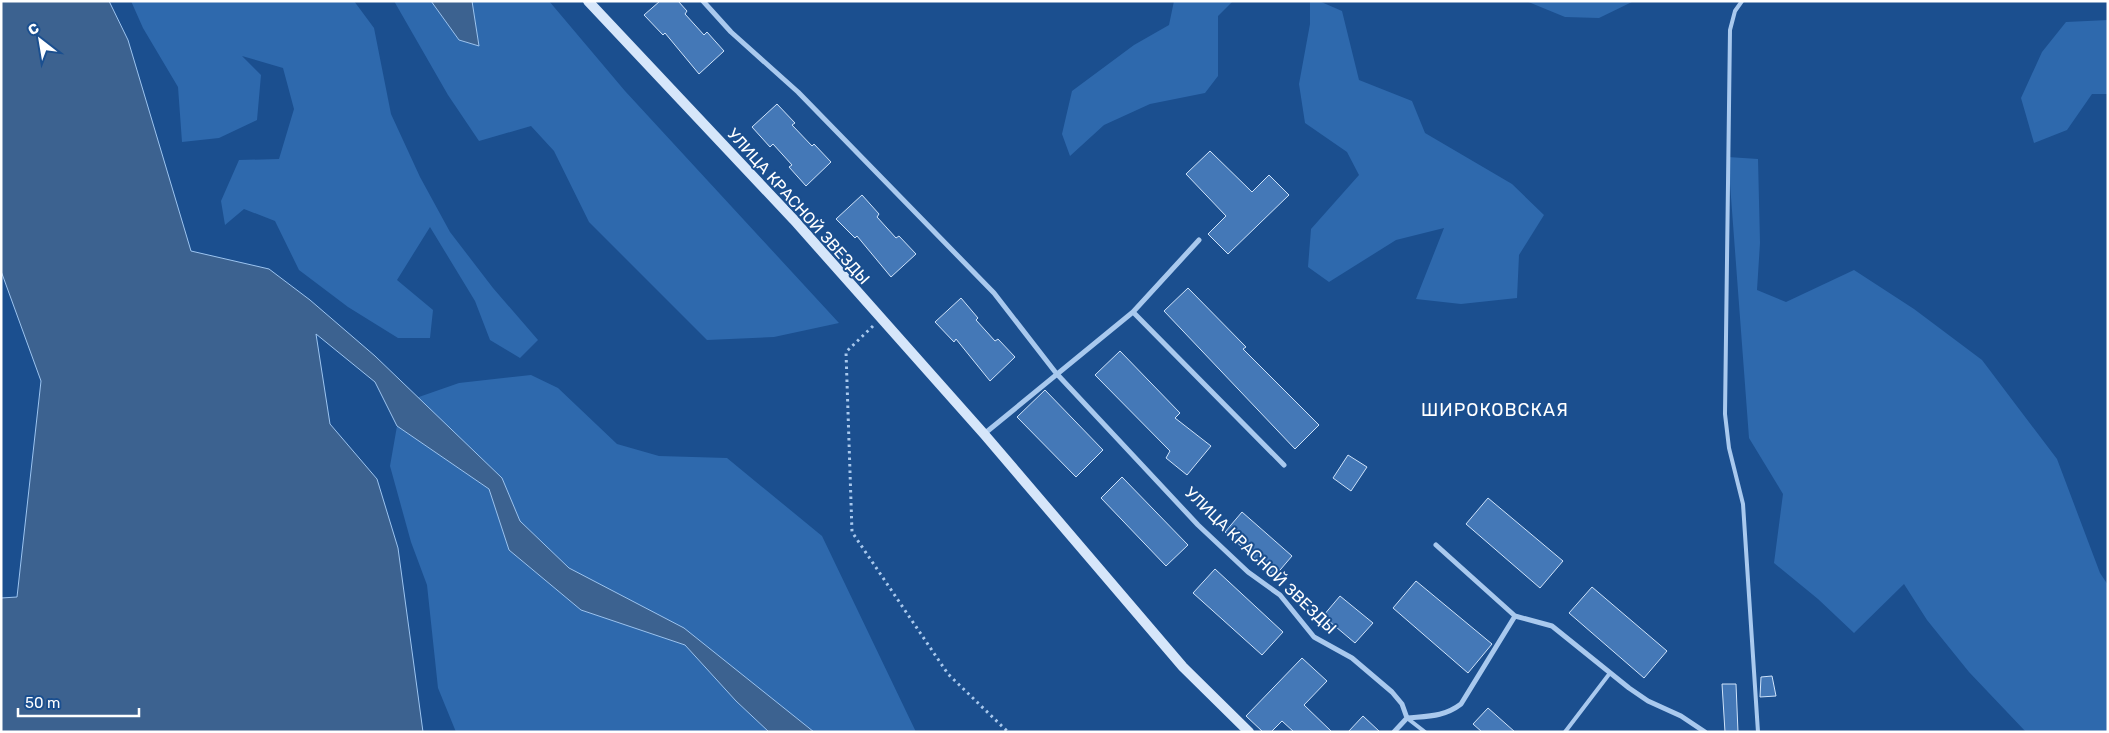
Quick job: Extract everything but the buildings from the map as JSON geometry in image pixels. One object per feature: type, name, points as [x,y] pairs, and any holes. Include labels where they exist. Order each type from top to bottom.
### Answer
[{"type":"street","name":"УЛИЦА КРАСНОЙ ЗВЕЗДЫ","points":[[588,1],[794,220],[984,434],[1183,667],[1249,732]]},
{"type":"street","name":"УЛИЦА КРАСНОЙ ЗВЕЗДЫ","points":[[703,1],[731,32],[798,92],[994,293],[1056,373],[1198,525],[1248,572],[1280,595],[1314,637],[1352,658],[1380,681],[1402,704],[1407,718]]},
{"type":"street","points":[[984,434],[1132,312],[1199,240]]},
{"type":"street","points":[[1132,312],[1284,465]]},
{"type":"street","points":[[1436,545],[1515,616],[1552,626],[1648,701],[1681,716],[1705,732]]},
{"type":"street","points":[[1394,732],[1407,718],[1433,717],[1451,712],[1461,704],[1515,616]]},
{"type":"lane","points":[[1742,1],[1736,11],[1729,39],[1726,414],[1729,448],[1743,504],[1758,732]]},
{"type":"lane","points":[[1565,732],[1610,672]]},
{"type":"lane","points":[[1407,718],[1425,732]]},
{"type":"path","points":[[881,318],[846,352],[852,532],[948,674],[1008,732]]},
{"type":"shaded area","points":[[1,1],[109,1],[128,40],[191,251],[269,269],[310,300],[375,356],[502,478],[520,521],[569,568],[684,628],[814,732],[769,732],[736,701],[685,645],[581,610],[509,550],[489,489],[397,426],[375,382],[316,334],[330,424],[377,479],[398,548],[423,732],[1,732],[1,598],[17,597],[41,381],[1,271]]},
{"type":"shaded area","points":[[131,1],[354,1],[374,28],[391,114],[420,177],[450,232],[493,288],[538,340],[520,358],[490,340],[475,301],[430,227],[397,280],[433,310],[430,338],[398,338],[348,307],[299,270],[275,221],[244,209],[225,225],[221,201],[239,160],[279,159],[294,109],[283,68],[242,56],[261,75],[257,120],[219,138],[182,142],[178,87],[143,28]]},
{"type":"shaded area","points":[[394,1],[431,1],[459,40],[479,46],[472,1],[549,1],[625,91],[839,323],[774,337],[707,340],[589,222],[554,151],[531,126],[479,141],[448,95]]},
{"type":"shaded area","points":[[431,1],[472,1],[479,46],[459,40]]},
{"type":"shaded area","points":[[1174,1],[1233,1],[1218,16],[1218,76],[1205,93],[1150,104],[1104,125],[1070,156],[1062,134],[1072,91],[1134,45],[1169,25]]},
{"type":"shaded area","points":[[1310,1],[1319,1],[1342,11],[1359,80],[1412,101],[1425,133],[1512,184],[1544,215],[1519,255],[1517,298],[1461,304],[1416,299],[1444,228],[1396,240],[1329,282],[1308,267],[1311,229],[1359,175],[1347,152],[1305,123],[1299,84],[1310,24]]},
{"type":"shaded area","points":[[1526,1],[1634,1],[1599,18],[1565,17]]},
{"type":"shaded area","points":[[2108,20],[2108,94],[2092,94],[2067,130],[2034,143],[2021,98],[2042,52],[2066,22]]},
{"type":"shaded area","points":[[1728,157],[1758,159],[1760,243],[1757,290],[1786,302],[1854,270],[1914,309],[1982,360],[2057,459],[2100,573],[2108,585],[2108,732],[2026,732],[1969,672],[1927,620],[1904,584],[1854,633],[1818,599],[1774,563],[1783,494],[1749,438]]},
{"type":"shaded area","points":[[531,375],[558,388],[617,444],[659,456],[727,458],[822,536],[916,732],[814,732],[684,628],[569,569],[520,521],[502,478],[416,398],[459,383]]},
{"type":"shaded area","points":[[397,426],[489,489],[509,550],[581,610],[685,645],[736,701],[769,732],[456,732],[438,688],[427,585],[411,542],[390,466]]},
{"type":"district","name":"ШИРОКОВСКАЯ","points":[[1495,410]]}]
